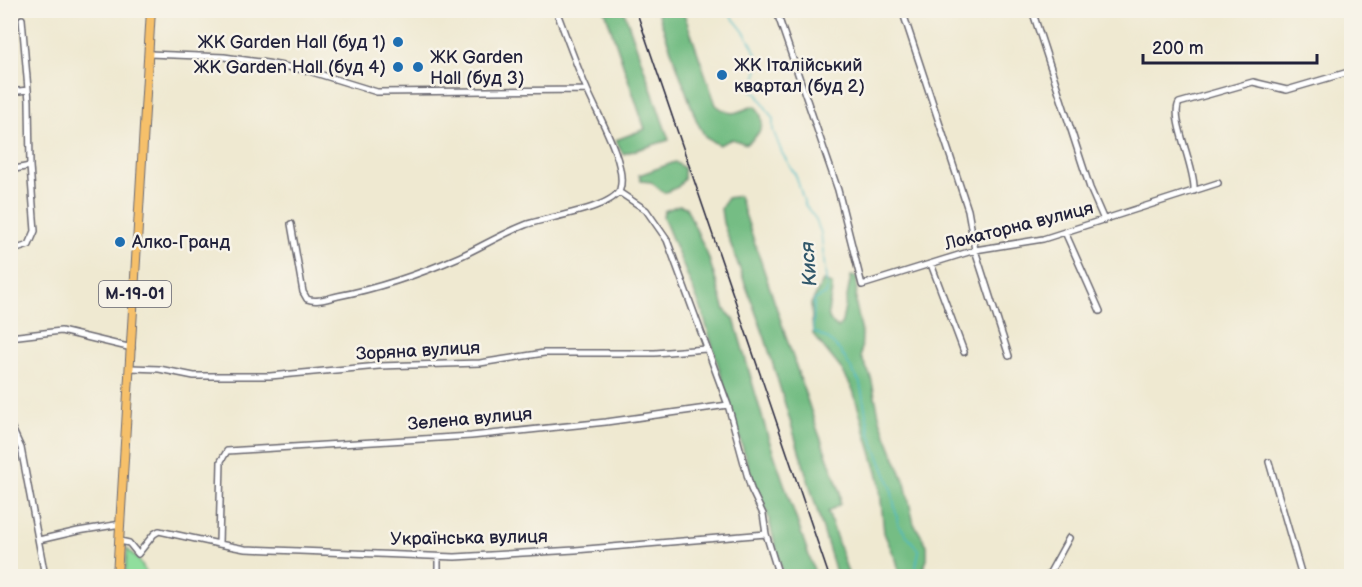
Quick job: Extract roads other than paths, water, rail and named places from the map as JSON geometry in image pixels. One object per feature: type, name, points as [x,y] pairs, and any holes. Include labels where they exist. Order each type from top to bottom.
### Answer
[{"type":"main road","name":"М-19-01","points":[[117,576],[151,10]]},
{"type":"street","points":[[291,224],[303,292],[307,299],[315,301],[362,291],[417,274],[525,225],[600,205],[612,199],[619,192],[621,178],[613,147],[587,90],[556,10]]},
{"type":"street","name":"Локаторна вулиця","points":[[776,10],[838,190],[862,285],[975,250],[1043,239],[1218,183]]},
{"type":"street","points":[[902,10],[968,210],[975,250],[1009,356]]},
{"type":"street","points":[[1032,10],[1090,188],[1104,220]]},
{"type":"street","points":[[10,251],[27,247],[34,235],[28,90],[22,19]]},
{"type":"street","points":[[149,54],[225,57],[267,63],[309,71],[377,92],[587,90]]},
{"type":"street","points":[[1194,191],[1190,161],[1177,113],[1179,103],[1253,82],[1287,90],[1352,71]]},
{"type":"street","points":[[10,92],[28,90]]},
{"type":"street","points":[[10,170],[30,166]]},
{"type":"street","points":[[619,192],[646,210],[662,231],[728,405],[751,489],[763,512],[766,534],[779,576]]},
{"type":"street","points":[[1065,232],[1100,310]]},
{"type":"street","points":[[931,264],[964,352]]},
{"type":"street","points":[[10,337],[61,331],[132,348]]},
{"type":"street","name":"Зоряна вулиця","points":[[131,368],[159,369],[194,376],[270,376],[379,366],[480,363],[544,353],[655,353],[706,350]]},
{"type":"street","name":"Зелена вулиця","points":[[219,544],[221,462],[224,454],[230,451],[471,435],[606,422],[728,405]]},
{"type":"street","points":[[10,424],[21,448],[45,576]]},
{"type":"street","points":[[1269,462],[1302,576]]},
{"type":"street","points":[[39,540],[93,528],[121,525]]},
{"type":"street","name":"Українська вулиця","points":[[120,541],[129,543],[138,554],[159,531],[245,549],[438,557],[575,550],[766,534]]},
{"type":"street","points":[[1048,576],[1069,538]]},
{"type":"street","points":[[438,557],[438,576]]},
{"type":"waterway","name":"Кися","points":[[725,10],[742,29],[756,53],[758,68],[752,91],[757,94],[773,119],[773,130],[782,153],[796,176],[805,205],[815,218],[821,233],[827,288],[826,294],[814,300],[813,331],[828,339],[841,352],[860,383],[870,434],[891,487],[898,524],[919,551],[914,576]]},
{"type":"railway","points":[[636,10],[829,576]]},
{"type":"place","name":"ЖК Garden Hall (буд 1)","points":[[398,42]]},
{"type":"place","name":"ЖК Garden Hall (буд 4)","points":[[398,67]]},
{"type":"place","name":"ЖК Garden Hall (буд 3)","points":[[418,67]]},
{"type":"place","name":"ЖК Італійський квартал (буд 2)","points":[[722,75]]},
{"type":"place","name":"Алко-Гранд","points":[[120,242]]}]
